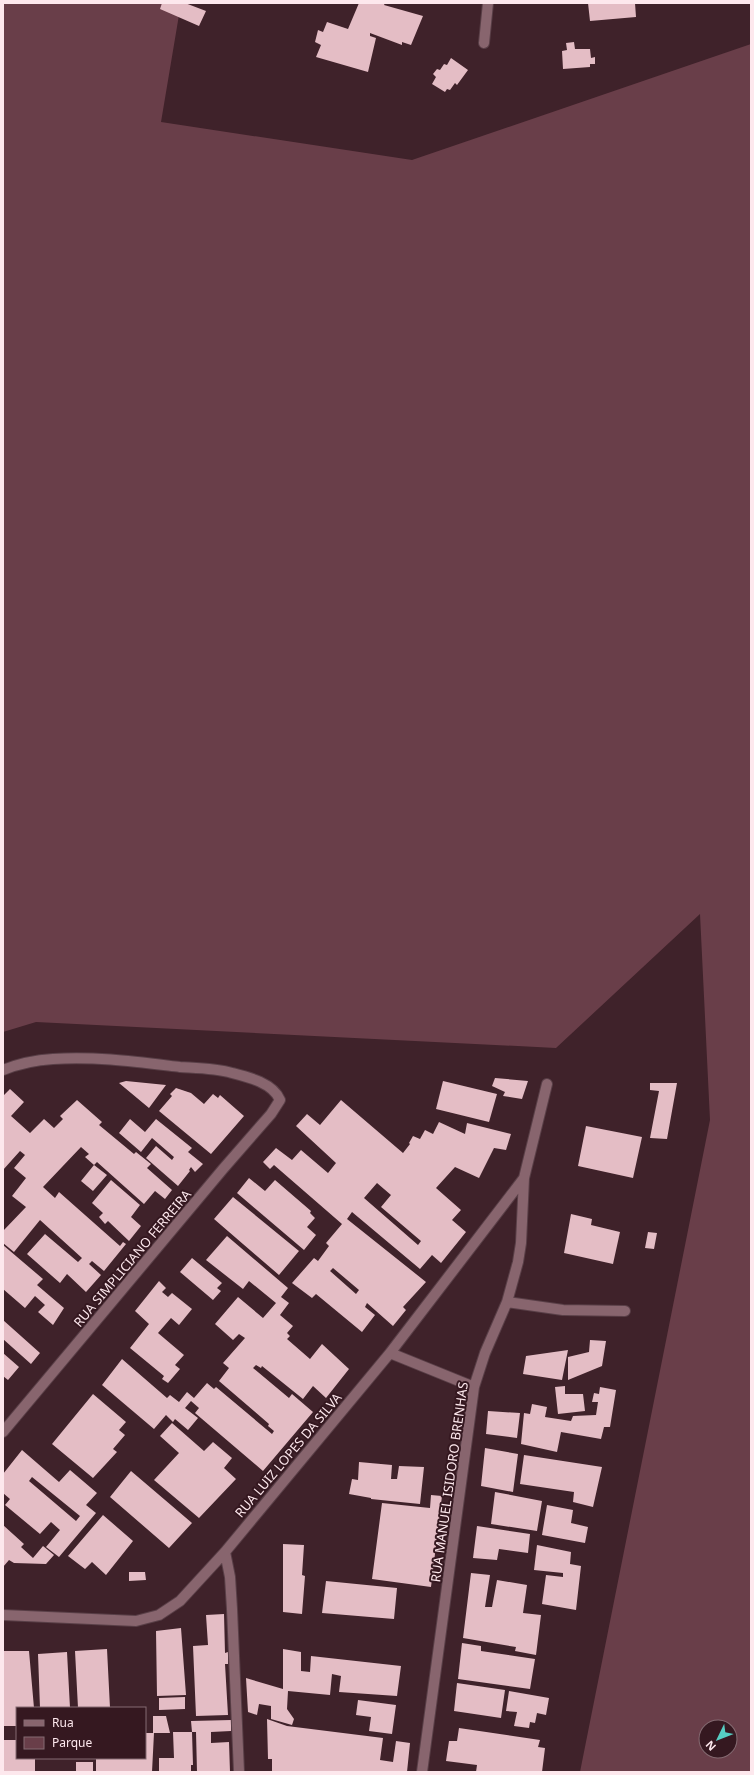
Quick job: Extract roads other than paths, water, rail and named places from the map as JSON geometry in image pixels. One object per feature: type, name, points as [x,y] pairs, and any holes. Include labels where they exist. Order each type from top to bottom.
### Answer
[{"type":"street","points":[[484,43],[488,3]]},
{"type":"street","name":"RUA SIMPLICIANO FERREIRA","points":[[3,1070],[16,1065],[52,1059],[96,1058],[149,1063],[230,1072],[251,1079],[273,1090],[280,1100],[271,1114],[223,1169],[3,1432]]},
{"type":"street","name":"RUA MANUEL ISIDORO BRENHAS","points":[[422,1772],[474,1387],[485,1353],[507,1302],[521,1244],[524,1178],[547,1084]]},
{"type":"street","name":"RUA LUIZ LOPES DA SILVA","points":[[3,1615],[136,1621],[159,1616],[180,1602],[225,1552],[390,1353],[524,1178]]},
{"type":"street","points":[[507,1302],[563,1310],[625,1311]]},
{"type":"street","points":[[390,1353],[474,1387]]},
{"type":"street","points":[[225,1552],[230,1577],[239,1772]]}]
